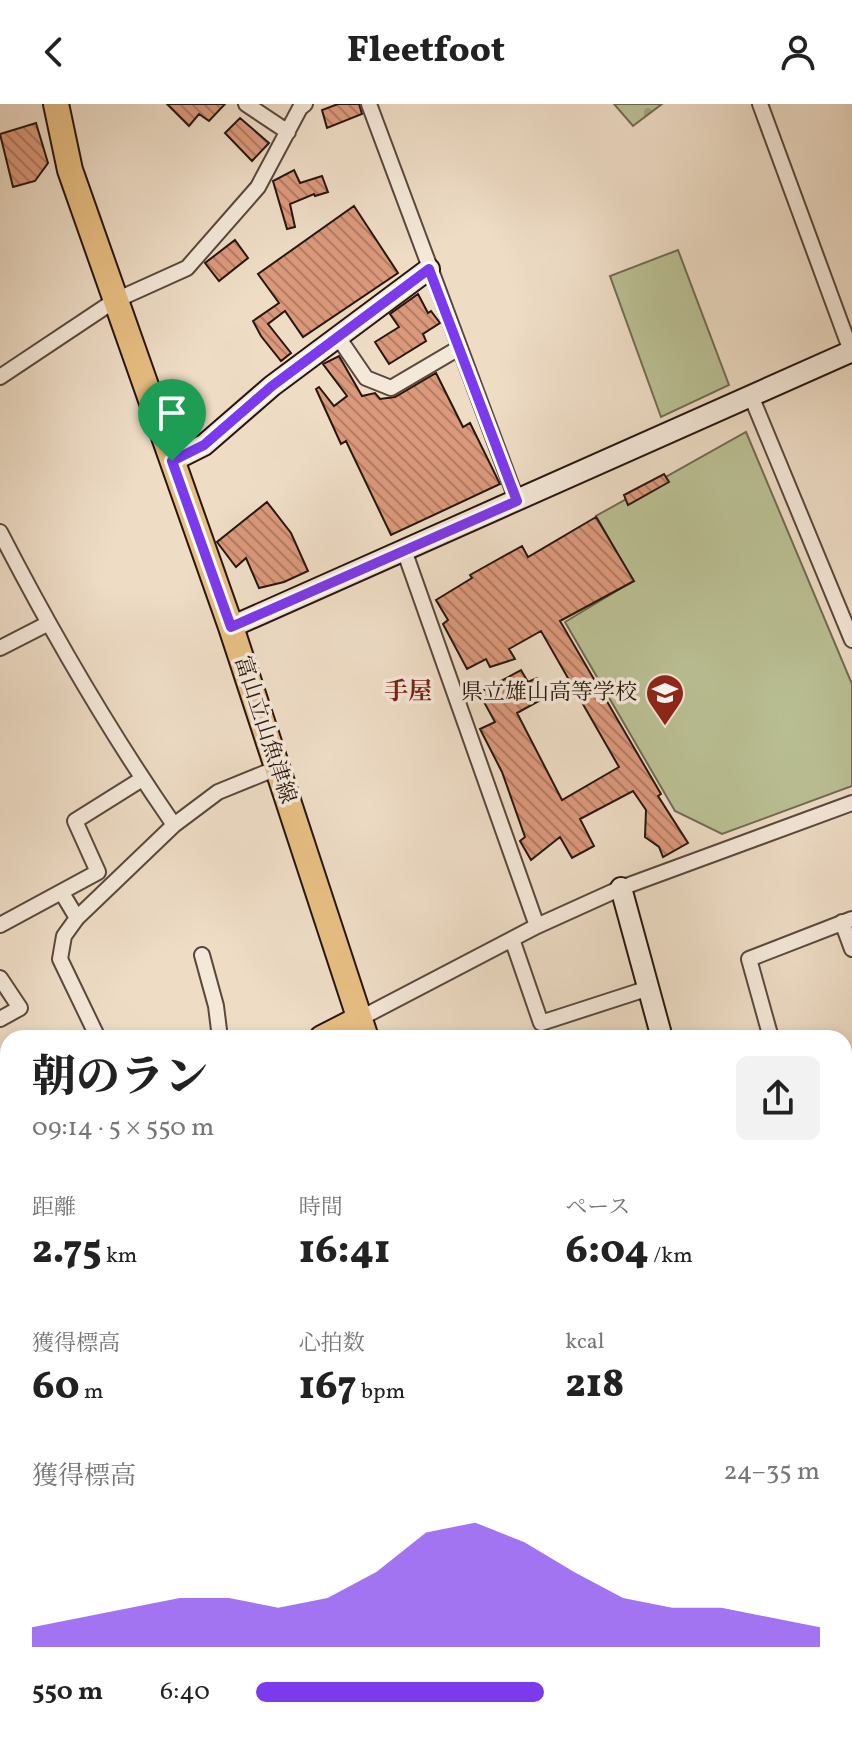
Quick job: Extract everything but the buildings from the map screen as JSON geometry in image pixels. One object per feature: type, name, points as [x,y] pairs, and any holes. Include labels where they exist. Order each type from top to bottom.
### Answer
[{"type":"main road","name":"富山立山魚津線","points":[[56,104],[70,170],[231,627],[362,1029]]},
{"type":"street","points":[[246,104],[288,132]]},
{"type":"street","points":[[0,377],[114,301],[187,268],[258,187],[305,104]]},
{"type":"street","points":[[369,104],[517,501]]},
{"type":"street","points":[[231,627],[852,351],[760,104]]},
{"type":"street","points":[[172,461],[204,445],[272,386],[429,269]]},
{"type":"street","points":[[338,337],[366,378],[391,388],[459,348]]},
{"type":"street","points":[[751,396],[852,640]]},
{"type":"street","points":[[0,532],[47,624],[142,779],[174,825]]},
{"type":"street","points":[[404,550],[537,926]]},
{"type":"street","points":[[0,648],[47,624]]},
{"type":"street","points":[[94,1030],[60,959],[64,936],[77,918],[174,825],[218,792],[277,768]]},
{"type":"street","points":[[0,925],[98,872],[75,821],[142,779]]},
{"type":"street","points":[[362,1029],[537,926],[621,888],[852,803]]},
{"type":"street","points":[[621,888],[660,1030]]},
{"type":"street","points":[[62,893],[77,918]]},
{"type":"street","points":[[769,1030],[749,959],[847,921],[852,949]]},
{"type":"street","points":[[512,939],[541,1023],[649,988]]},
{"type":"street","points":[[202,955],[219,1030]]},
{"type":"street","points":[[0,978],[20,1008],[0,1019]]},
{"type":"green space","points":[[614,104],[662,104],[633,126]]},
{"type":"green space","points":[[678,250],[729,385],[661,417],[610,276]]},
{"type":"green space","points":[[746,432],[852,684],[852,786],[722,834],[675,811],[565,622],[633,581],[596,516]]},
{"type":"place","name":"県立雄山高等学校","points":[[665,727]]},
{"type":"district","name":"手屋","points":[[408,693]]},
{"type":"route","points":[[429,269],[517,501],[231,627],[172,461],[204,445],[272,386],[429,269]]}]
